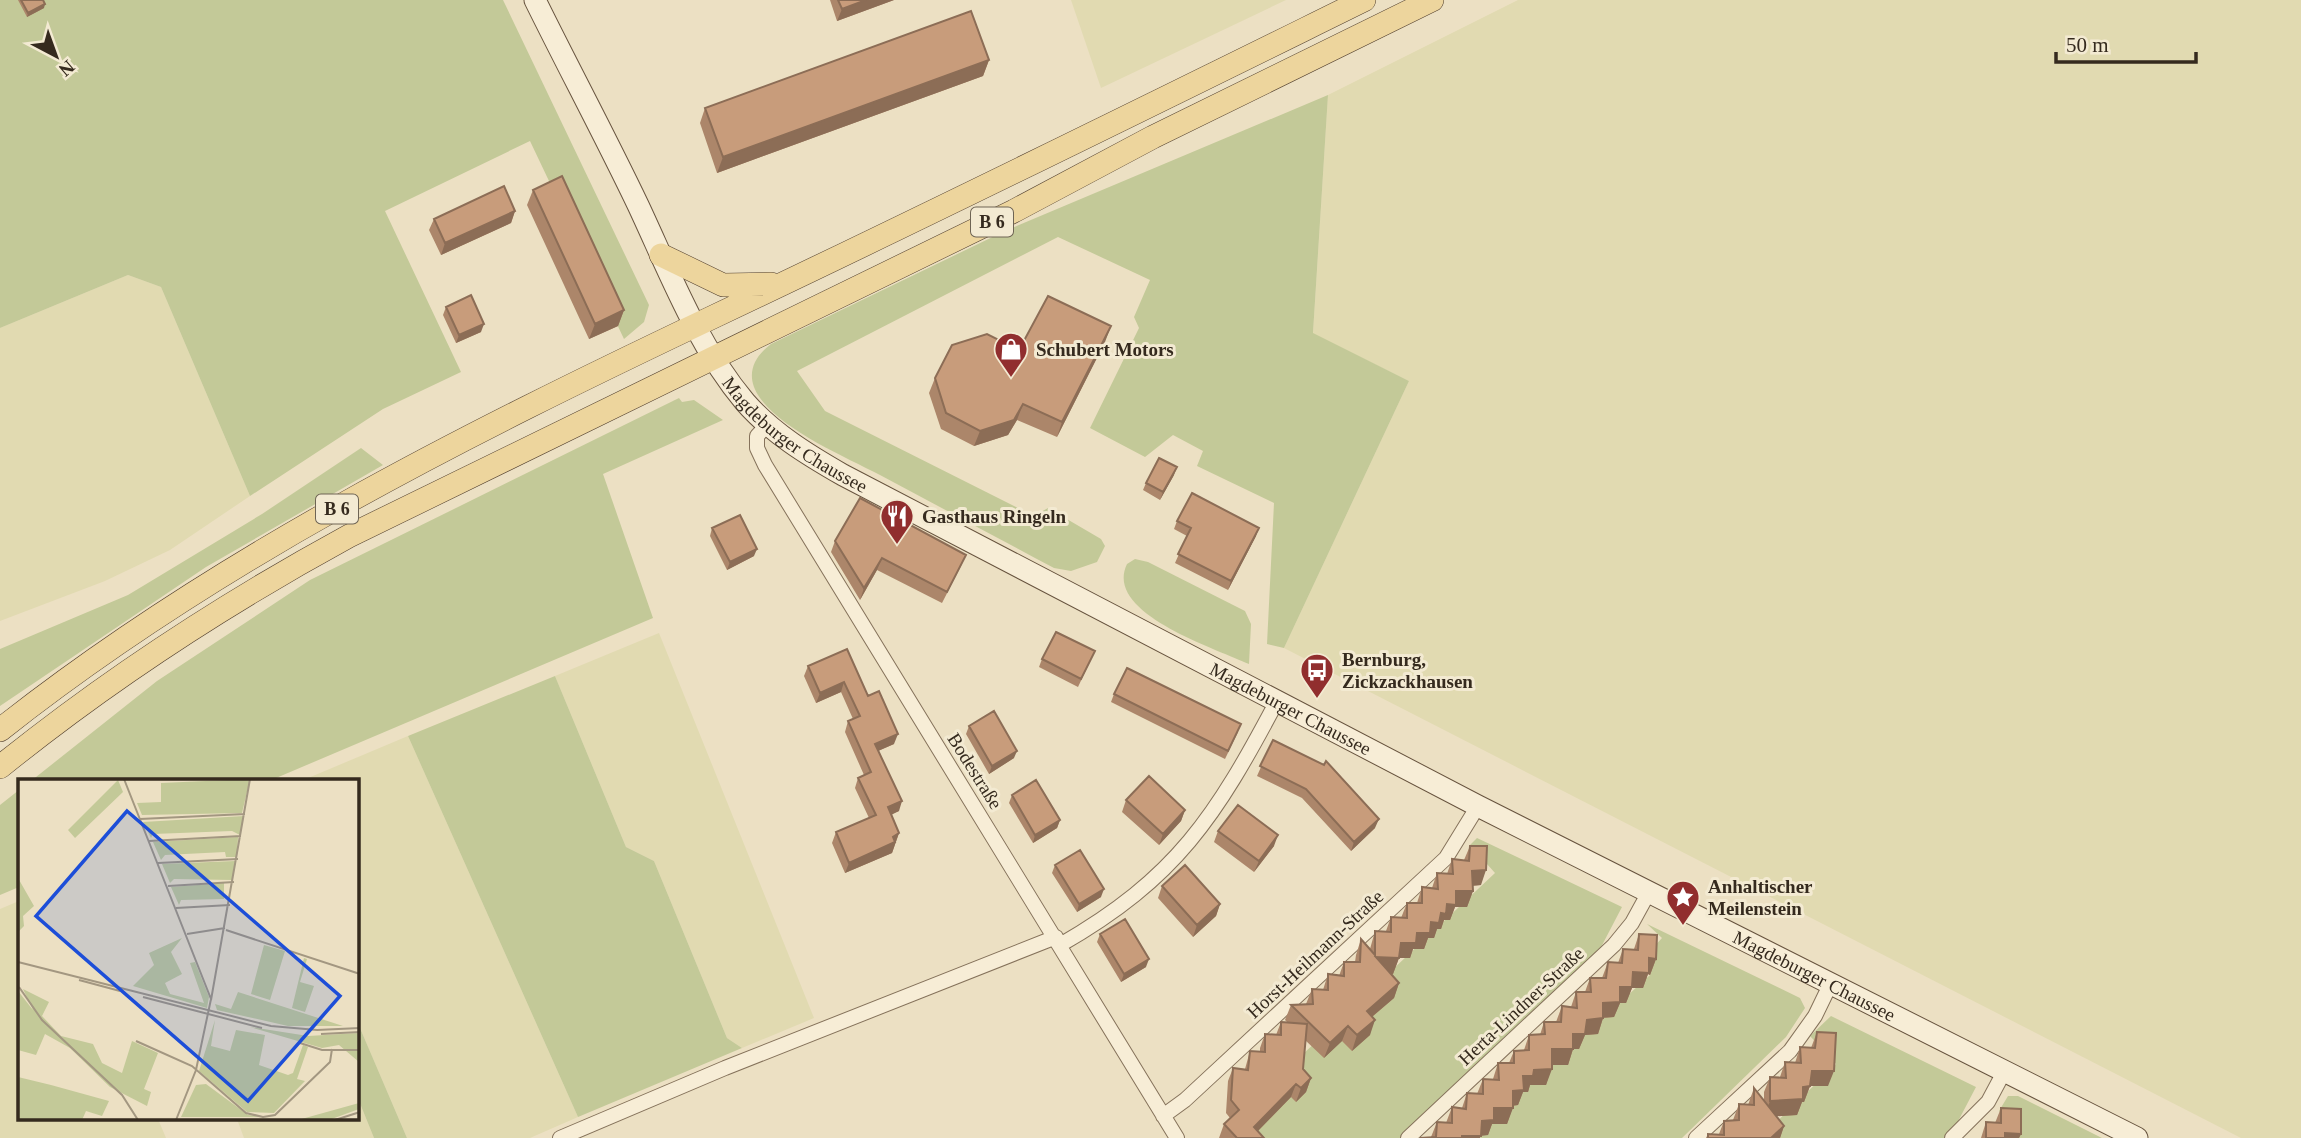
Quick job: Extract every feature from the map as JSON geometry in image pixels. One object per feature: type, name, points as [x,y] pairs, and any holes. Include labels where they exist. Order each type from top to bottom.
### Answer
[{"type":"main road","name":"Magdeburger Chaussee","points":[[535,0],[596,117],[695,325],[738,393],[768,424],[843,475],[1478,806],[2137,1138]]},
{"type":"main road","name":"B 6","points":[[0,730],[133,631],[283,538],[439,453],[695,325],[1364,0]]},
{"type":"main road","name":"B 6","points":[[0,767],[143,660],[302,561],[1014,211],[1176,125],[1432,0]]},
{"type":"main road","name":"B 6","points":[[662,255],[723,285],[781,283]]},
{"type":"street","name":"Bodestraße","points":[[768,424],[757,436],[757,449],[765,465],[1177,1138]]},
{"type":"street","points":[[560,1138],[725,1068],[1058,941],[1117,909],[1185,849],[1227,793],[1277,701]]},
{"type":"street","name":"Horst-Heilmann-Straße","points":[[1163,1116],[1185,1100],[1447,858],[1478,806]]},
{"type":"street","name":"Herta-Lindner-Straße","points":[[1408,1138],[1614,945],[1635,918],[1649,892]]},
{"type":"street","points":[[1696,1138],[1790,1051],[1815,1016],[1830,985]]},
{"type":"street","points":[[1952,1138],[1988,1102],[2004,1072]]},
{"type":"shaded area","points":[[1071,0],[1286,0],[1101,88]]},
{"type":"shaded area","points":[[1518,0],[2301,0],[2301,1138],[2241,1138],[1284,648],[1409,381],[1313,334],[1328,95]]},
{"type":"shaded area","points":[[128,275],[161,287],[250,496],[170,550],[105,581],[0,621],[0,328]]},
{"type":"shaded area","points":[[659,633],[814,1018],[742,1048],[727,1038],[654,861],[626,847],[555,676]]},
{"type":"shaded area","points":[[408,736],[578,1117],[530,1138],[407,1138],[359,1026],[359,779],[306,779]]},
{"type":"shaded area","points":[[18,901],[18,1120],[158,1120],[166,1138],[0,1138],[0,909]]},
{"type":"shaded area","points":[[359,1101],[374,1138],[244,1138],[237,1120],[359,1120]]},
{"type":"green space","points":[[0,0],[503,0],[649,305],[644,322],[624,339],[530,141],[385,211],[461,372],[383,409],[250,496],[161,287],[128,275],[0,328]]},
{"type":"green space","points":[[1328,95],[1313,333],[1409,381],[1284,648],[1267,644],[1274,503],[1197,466],[1203,451],[1173,435],[1145,457],[1090,428],[1139,328],[1134,317],[1150,280],[1058,237],[797,371],[825,411],[1034,516],[1048,508],[1101,539],[1105,546],[1097,562],[1071,571],[1054,568],[816,442],[771,410],[755,390],[752,375],[755,362],[771,344],[1005,231]]},
{"type":"green space","points":[[679,398],[682,402],[694,400],[723,420],[603,474],[653,618],[274,779],[34,779],[157,681],[310,580]]},
{"type":"green space","points":[[361,448],[383,465],[206,567],[0,706],[0,649],[128,595],[262,514]]},
{"type":"green space","points":[[1135,559],[1148,562],[1245,611],[1251,624],[1249,664],[1189,638],[1146,613],[1131,598],[1124,582],[1127,564]]},
{"type":"green space","points":[[555,676],[626,847],[654,861],[727,1038],[742,1048],[578,1117],[408,736]]},
{"type":"green space","points":[[18,791],[18,887],[0,895],[0,805]]},
{"type":"green space","points":[[1477,838],[1622,907],[1599,951],[1400,1138],[1249,1138],[1232,1121],[1495,873],[1470,845]]},
{"type":"green space","points":[[1647,924],[1800,998],[1805,1008],[1786,1037],[1682,1138],[1472,1138],[1650,975],[1651,950],[1662,938]]},
{"type":"green space","points":[[1831,1016],[1976,1087],[1954,1129],[1944,1138],[1760,1138],[1836,1064],[1810,1036]]},
{"type":"green space","points":[[359,1026],[407,1138],[374,1138],[359,1101]]},
{"type":"green space","points":[[2008,1096],[2018,1096],[2102,1138],[2013,1138],[2019,1132],[1999,1111]]},
{"type":"building","points":[[21,0],[43,0],[45,4],[28,13]]},
{"type":"building","points":[[838,0],[866,0],[842,9]]},
{"type":"building","points":[[971,11],[989,60],[723,157],[705,108]]},
{"type":"building","points":[[562,176],[624,310],[595,324],[533,190]]},
{"type":"building","points":[[504,186],[515,211],[445,243],[434,219]]},
{"type":"building","points":[[471,295],[484,324],[459,335],[446,307]]},
{"type":"building","name":"Schubert Motors","points":[[1048,296],[1111,326],[1062,422],[1023,404],[1014,420],[980,431],[946,413],[935,378],[952,345],[987,334],[1019,350]]},
{"type":"building","points":[[1159,458],[1177,467],[1163,492],[1146,483]]},
{"type":"building","points":[[1192,493],[1259,528],[1231,581],[1178,554],[1191,528],[1177,521]]},
{"type":"building","points":[[860,498],[966,555],[947,592],[882,558],[864,588],[835,541]]},
{"type":"building","points":[[740,515],[757,549],[730,562],[712,528]]},
{"type":"building","points":[[1056,632],[1095,651],[1081,679],[1042,659]]},
{"type":"building","points":[[847,649],[868,696],[879,691],[898,734],[875,744],[902,801],[888,807],[899,833],[893,837],[895,842],[849,863],[836,832],[876,815],[858,778],[871,772],[848,721],[860,716],[844,682],[820,693],[808,666]]},
{"type":"building","points":[[1127,668],[1241,724],[1228,751],[1114,694]]},
{"type":"building","points":[[994,711],[1017,751],[992,766],[969,726]]},
{"type":"building","points":[[1273,740],[1324,765],[1326,761],[1379,819],[1354,842],[1306,789],[1260,766]]},
{"type":"building","points":[[1149,776],[1185,810],[1163,834],[1126,800]]},
{"type":"building","points":[[1036,780],[1060,820],[1035,835],[1012,795]]},
{"type":"building","points":[[1238,805],[1278,835],[1259,861],[1218,831]]},
{"type":"building","points":[[1470,846],[1487,846],[1486,870],[1472,871],[1473,891],[1456,891],[1456,905],[1447,904],[1446,914],[1441,913],[1439,923],[1431,922],[1430,933],[1417,933],[1416,943],[1401,943],[1399,958],[1376,957],[1399,983],[1367,1011],[1375,1020],[1357,1035],[1348,1026],[1330,1043],[1291,1005],[1313,1004],[1312,989],[1328,990],[1328,974],[1344,976],[1344,962],[1360,962],[1361,939],[1375,955],[1375,931],[1391,932],[1391,917],[1407,918],[1407,903],[1422,903],[1422,887],[1438,889],[1437,873],[1453,874],[1452,859],[1469,861]]},
{"type":"building","points":[[1080,850],[1104,889],[1079,904],[1055,865]]},
{"type":"building","points":[[1185,865],[1220,904],[1197,925],[1162,886]]},
{"type":"building","points":[[1125,919],[1149,959],[1124,974],[1100,934]]},
{"type":"building","points":[[1639,934],[1657,935],[1656,959],[1649,958],[1649,973],[1633,972],[1632,987],[1620,987],[1620,1002],[1603,1003],[1603,1018],[1587,1020],[1585,1034],[1573,1034],[1573,1049],[1552,1049],[1552,1069],[1534,1070],[1533,1076],[1523,1076],[1524,1090],[1513,1091],[1513,1108],[1494,1108],[1494,1120],[1482,1121],[1481,1136],[1420,1138],[1436,1137],[1437,1122],[1452,1123],[1452,1107],[1466,1109],[1467,1093],[1483,1094],[1483,1079],[1499,1080],[1498,1063],[1514,1063],[1514,1051],[1529,1050],[1529,1035],[1545,1034],[1544,1022],[1561,1022],[1562,1006],[1577,1008],[1576,992],[1591,992],[1590,978],[1606,978],[1608,962],[1622,963],[1623,949],[1638,950]]},
{"type":"building","points":[[1281,1022],[1307,1024],[1303,1069],[1311,1078],[1301,1088],[1296,1084],[1254,1127],[1264,1138],[1237,1138],[1224,1124],[1239,1110],[1231,1100],[1233,1068],[1248,1070],[1250,1051],[1265,1052],[1265,1034],[1281,1035]]},
{"type":"building","points":[[1817,1032],[1836,1033],[1834,1071],[1812,1071],[1810,1086],[1803,1087],[1803,1099],[1770,1101],[1770,1077],[1786,1078],[1785,1062],[1801,1063],[1800,1047],[1815,1048]]},
{"type":"building","points":[[1754,1088],[1784,1126],[1771,1138],[1708,1138],[1708,1134],[1724,1135],[1724,1121],[1739,1120],[1739,1104],[1754,1105]]},
{"type":"building","points":[[2001,1108],[2021,1109],[2021,1134],[2005,1133],[2005,1138],[1986,1138],[1986,1122],[2001,1123]]},
{"type":"place","name":"Schubert Motors","points":[[1011,379]]},
{"type":"place","name":"Gasthaus Ringeln","points":[[897,546]]},
{"type":"place","name":"Bernburg, Zickzackhausen","points":[[1317,700]]},
{"type":"place","name":"Anhaltischer Meilenstein","points":[[1683,927]]}]
